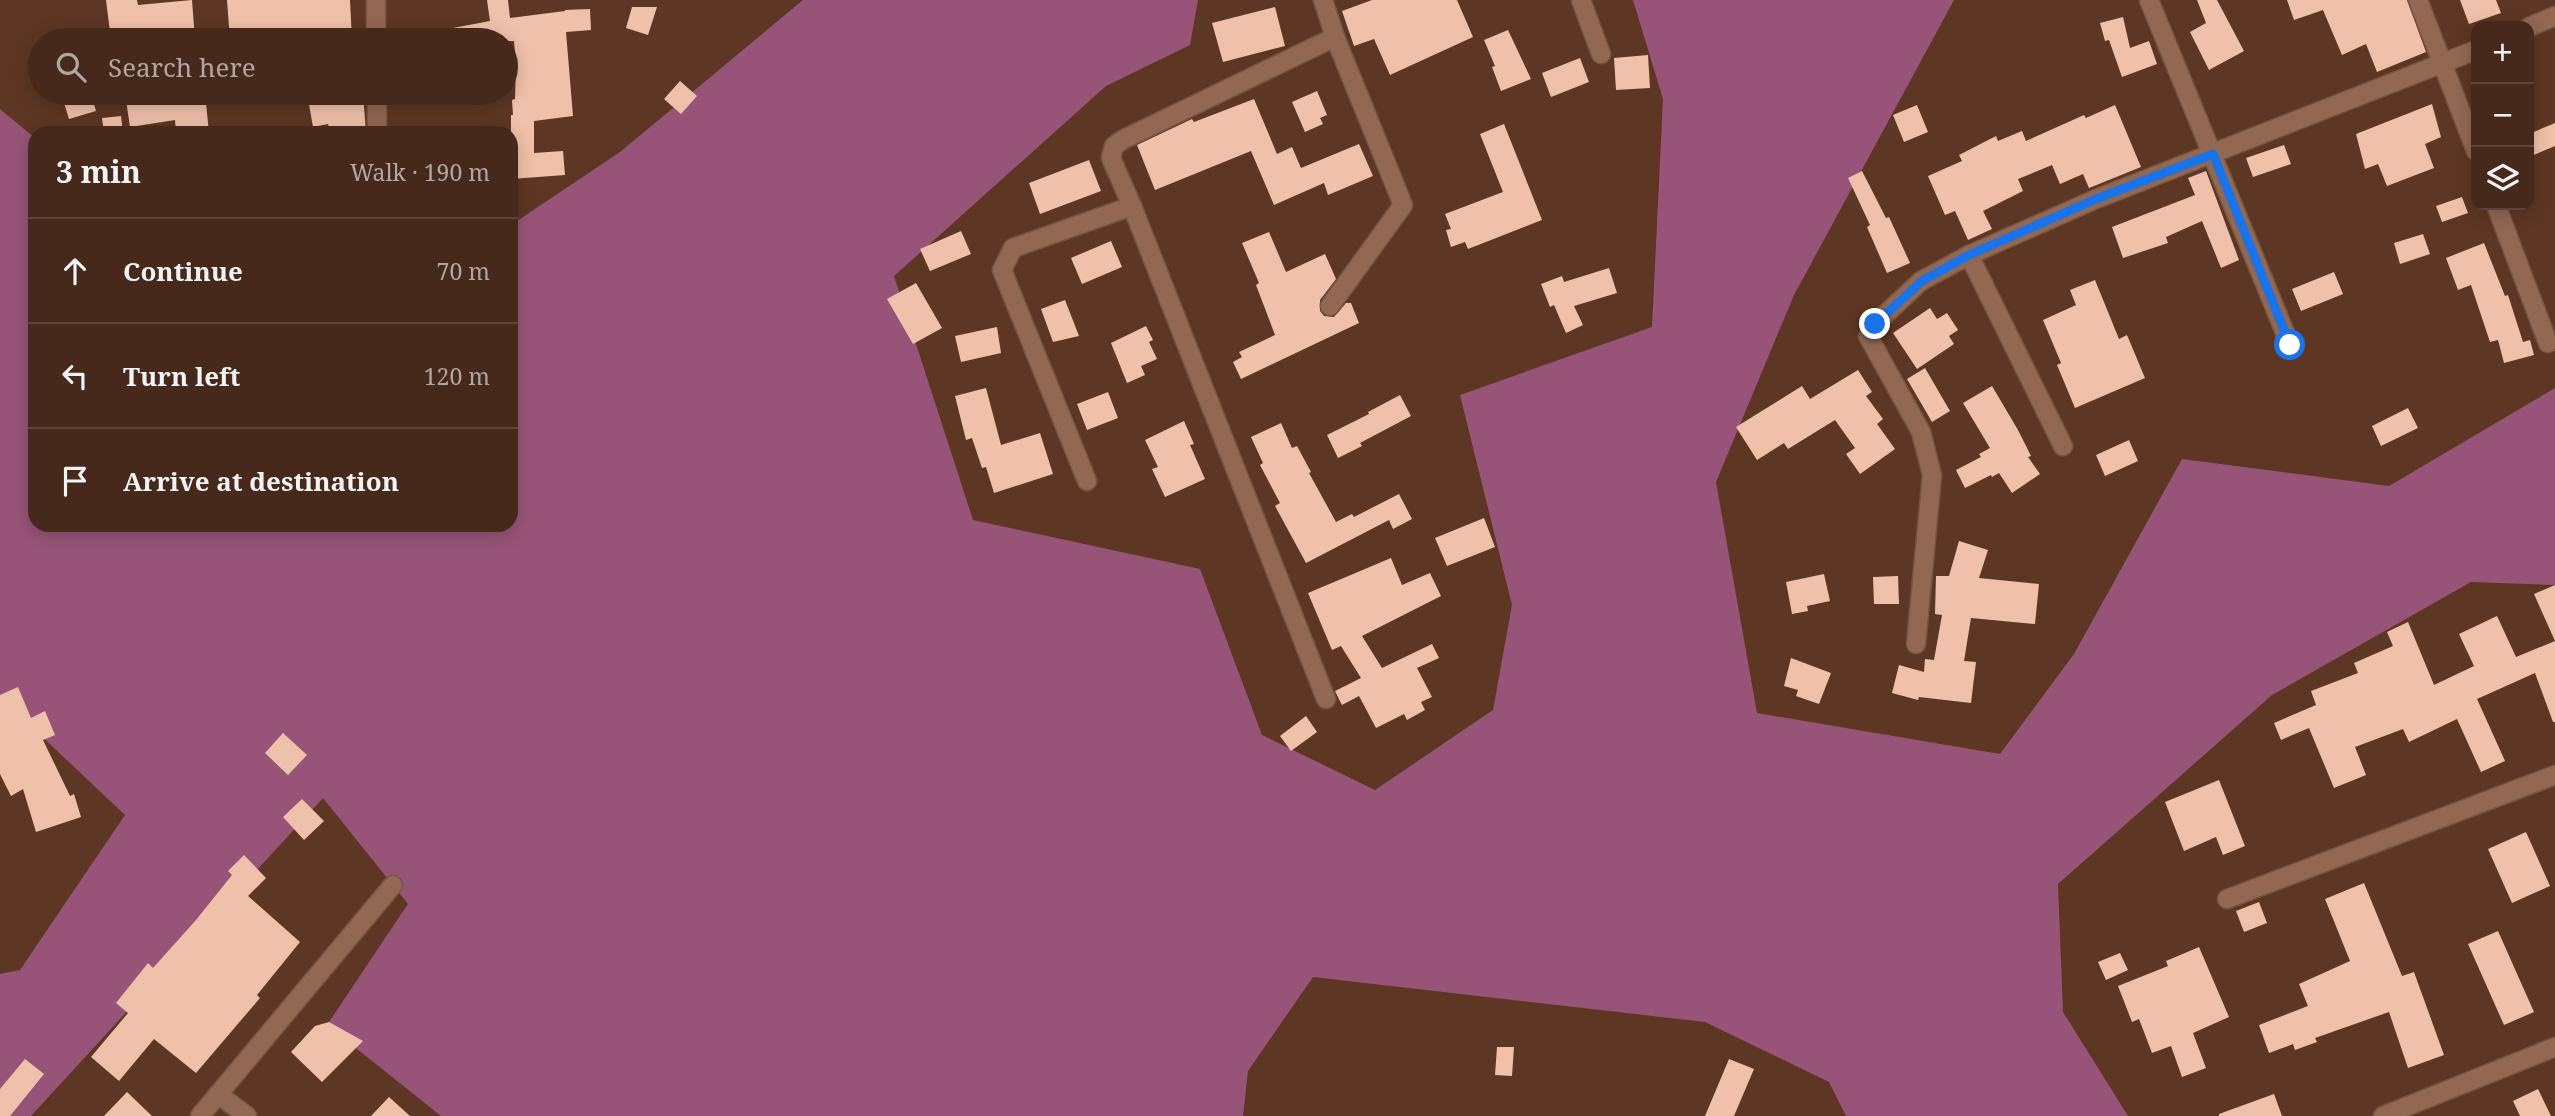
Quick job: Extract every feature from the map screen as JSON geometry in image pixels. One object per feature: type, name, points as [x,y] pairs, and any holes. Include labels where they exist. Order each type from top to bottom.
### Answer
[{"type":"street","points":[[376,0],[376,28]]},
{"type":"street","points":[[1323,0],[1335,37],[1402,205],[1330,306]]},
{"type":"street","points":[[1581,0],[1601,54]]},
{"type":"street","points":[[2149,0],[2290,345]]},
{"type":"street","points":[[2418,0],[2474,147]]},
{"type":"street","points":[[2534,25],[2555,16]]},
{"type":"street","points":[[1326,699],[1111,158],[1114,146],[1122,139],[1335,37]]},
{"type":"street","points":[[1916,643],[1932,475],[1921,432],[1868,336],[1875,324],[1922,281],[1969,255],[2096,199],[2471,52]]},
{"type":"street","points":[[377,105],[377,126]]},
{"type":"street","points":[[1087,481],[1002,270],[1013,248],[1132,206]]},
{"type":"street","points":[[2498,210],[2548,343]]},
{"type":"street","points":[[1969,255],[2063,446]]},
{"type":"street","points":[[2227,899],[2555,775]]},
{"type":"street","points":[[200,1116],[393,885]]},
{"type":"street","points":[[2383,1116],[2555,1047]]},
{"type":"street","points":[[218,1094],[247,1116]]},
{"type":"shaded area","points":[[803,0],[1198,0],[1190,45],[1106,86],[894,276],[973,520],[1200,569],[1262,735],[1375,790],[1493,710],[1512,605],[1460,395],[1652,327],[1663,99],[1633,0],[1954,0],[1794,295],[1716,482],[1757,713],[2000,754],[2074,654],[2182,459],[2389,486],[2555,388],[2555,585],[2471,582],[2272,695],[2058,884],[2063,1012],[2128,1116],[1846,1116],[1829,1082],[1705,1022],[1313,977],[1248,1071],[1243,1116],[441,1116],[327,1025],[408,904],[323,798],[31,1116],[0,1116],[0,974],[20,970],[125,815],[0,697],[0,109],[28,132],[28,532],[518,532],[518,220],[620,152]]},
{"type":"building","points":[[106,0],[137,0],[138,5],[192,0],[194,28],[110,28]]},
{"type":"building","points":[[227,0],[350,0],[351,28],[229,28]]},
{"type":"building","points":[[487,0],[508,0],[510,18],[590,9],[591,30],[566,32],[573,116],[534,121],[534,153],[563,151],[565,175],[518,178],[518,126],[511,126],[511,115],[512,105],[518,105],[518,28],[453,28],[490,21]]},
{"type":"building","points":[[1372,0],[1457,0],[1473,37],[1390,75],[1374,39],[1354,46],[1342,11]]},
{"type":"building","points":[[2197,0],[2217,0],[2244,51],[2209,70],[2190,32],[2206,23]]},
{"type":"building","points":[[2287,0],[2407,0],[2426,52],[2377,72],[2366,44],[2342,55],[2323,10],[2294,20]]},
{"type":"building","points":[[2460,0],[2496,0],[2501,13],[2471,21],[2469,24]]},
{"type":"building","points":[[632,7],[657,7],[648,35],[626,28]]},
{"type":"building","points":[[1275,7],[1285,46],[1223,62],[1212,23]]},
{"type":"building","points":[[2123,17],[2130,48],[2149,41],[2157,64],[2122,77],[2109,40],[2105,41],[2100,23]]},
{"type":"building","points":[[1508,30],[1531,79],[1501,91],[1492,67],[1495,66],[1484,40]]},
{"type":"building","points":[[1648,55],[1650,88],[1616,90],[1614,58]]},
{"type":"building","points":[[1580,58],[1589,82],[1551,97],[1542,73]]},
{"type":"building","points":[[680,81],[697,96],[681,114],[664,99]]},
{"type":"building","points":[[1317,91],[1327,115],[1320,118],[1323,124],[1305,132],[1292,102]]},
{"type":"building","points":[[1254,99],[1277,154],[1292,147],[1301,168],[1359,144],[1373,176],[1328,195],[1324,183],[1274,205],[1251,151],[1155,190],[1137,145],[1192,119],[1194,122]]},
{"type":"building","points":[[2432,104],[2441,137],[2425,144],[2434,168],[2387,186],[2378,164],[2365,169],[2356,134]]},
{"type":"building","points":[[65,105],[94,105],[96,111],[69,119]]},
{"type":"building","points":[[127,105],[206,105],[208,126],[175,126],[175,120],[130,126]]},
{"type":"building","points":[[309,105],[364,105],[365,126],[313,126]]},
{"type":"building","points":[[1917,105],[1928,132],[1904,142],[1893,115]]},
{"type":"building","points":[[2115,105],[2141,167],[2089,188],[2083,174],[2060,184],[2052,165],[2018,179],[2023,191],[1983,211],[1992,229],[1968,240],[1955,211],[1945,215],[1928,176],[1962,161],[1959,155],[1996,136],[1998,141],[2022,131],[2026,141],[2084,115],[2086,118]]},
{"type":"building","points":[[121,116],[122,126],[103,126],[102,118]]},
{"type":"building","points":[[2555,123],[2555,146],[2534,155],[2534,132]]},
{"type":"building","points":[[1504,124],[1542,220],[1468,249],[1465,242],[1451,247],[1446,230],[1451,229],[1445,214],[1503,192],[1480,134]]},
{"type":"building","points":[[2284,145],[2291,164],[2253,177],[2246,158]]},
{"type":"building","points":[[1089,160],[1101,191],[1040,214],[1029,183]]},
{"type":"building","points":[[1862,171],[1886,218],[1889,217],[1910,263],[1887,273],[1867,227],[1870,225],[1848,178]]},
{"type":"building","points":[[2206,171],[2239,260],[2221,268],[2202,221],[2166,237],[2168,243],[2123,258],[2112,227],[2195,195],[2188,178]]},
{"type":"building","points":[[2462,197],[2468,213],[2442,222],[2436,206]]},
{"type":"building","points":[[961,231],[971,254],[930,271],[920,249]]},
{"type":"building","points":[[1269,232],[1286,272],[1325,254],[1336,279],[1320,300],[1320,311],[1324,316],[1334,317],[1346,303],[1351,303],[1359,323],[1241,379],[1233,362],[1242,357],[1239,352],[1275,335],[1256,285],[1259,283],[1242,243]]},
{"type":"building","points":[[2423,234],[2430,254],[2400,264],[2394,243]]},
{"type":"building","points":[[1111,241],[1122,267],[1082,284],[1071,258]]},
{"type":"building","points":[[2484,243],[2505,296],[2508,295],[2523,342],[2530,340],[2534,355],[2504,363],[2498,340],[2490,342],[2471,285],[2458,290],[2446,258]]},
{"type":"building","points":[[1609,268],[1617,293],[1574,306],[1583,325],[1566,333],[1554,305],[1550,307],[1541,284],[1562,276],[1564,282]]},
{"type":"building","points":[[2334,272],[2343,294],[2301,311],[2292,289]]},
{"type":"building","points":[[2095,280],[2119,339],[2127,335],[2145,378],[2075,408],[2057,365],[2061,363],[2043,320],[2076,305],[2070,290]]},
{"type":"building","points":[[916,283],[942,328],[913,344],[887,299]]},
{"type":"building","points":[[1065,300],[1079,336],[1053,342],[1041,309]]},
{"type":"building","points":[[1930,308],[1937,319],[1947,313],[1958,330],[1949,336],[1954,344],[1917,369],[1893,333]]},
{"type":"building","points":[[1146,326],[1153,340],[1149,342],[1157,359],[1141,366],[1145,375],[1127,383],[1111,343]]},
{"type":"building","points":[[997,327],[1001,353],[961,362],[955,336]]},
{"type":"building","points":[[1925,368],[1950,411],[1932,422],[1907,379]]},
{"type":"building","points":[[1858,370],[1872,392],[1866,396],[1883,419],[1877,424],[1895,449],[1860,474],[1846,454],[1855,448],[1835,420],[1788,449],[1784,443],[1757,460],[1736,427],[1802,386],[1810,399]]},
{"type":"building","points":[[1992,386],[2018,430],[2031,456],[2028,457],[2040,474],[2012,493],[1999,473],[1965,488],[1956,470],[1981,457],[1979,454],[1990,448],[1963,403]]},
{"type":"building","points":[[986,388],[1001,445],[1040,433],[1053,474],[994,493],[986,467],[982,468],[972,438],[966,440],[955,396]]},
{"type":"building","points":[[1108,392],[1118,418],[1087,430],[1077,404]]},
{"type":"building","points":[[1400,395],[1411,416],[1338,458],[1327,435]]},
{"type":"building","points":[[2408,408],[2418,428],[2381,446],[2372,426]]},
{"type":"building","points":[[1184,421],[1194,444],[1190,445],[1205,479],[1165,497],[1152,469],[1158,467],[1145,440]]},
{"type":"building","points":[[1281,423],[1292,448],[1297,446],[1336,522],[1352,514],[1354,517],[1399,494],[1412,519],[1393,529],[1389,520],[1306,563],[1275,506],[1280,503],[1260,465],[1263,463],[1251,437]]},
{"type":"building","points":[[2129,440],[2138,461],[2105,476],[2096,455]]},
{"type":"building","points":[[1484,518],[1495,547],[1447,566],[1435,538]]},
{"type":"building","points":[[1959,541],[1988,550],[1979,578],[2039,584],[2035,624],[1971,618],[1964,661],[1976,662],[1971,703],[1919,697],[1918,700],[1892,693],[1899,665],[1924,672],[1925,659],[1934,660],[1942,615],[1935,614],[1936,576],[1949,576]]},
{"type":"building","points":[[1391,558],[1402,585],[1430,573],[1441,596],[1362,636],[1382,668],[1432,644],[1439,658],[1417,668],[1432,697],[1421,702],[1425,710],[1407,720],[1404,714],[1376,728],[1359,696],[1342,705],[1335,691],[1361,678],[1341,646],[1332,650],[1308,593]]},
{"type":"building","points":[[1824,574],[1830,601],[1807,606],[1808,611],[1792,614],[1786,582]]},
{"type":"building","points":[[1898,576],[1899,604],[1874,604],[1873,577]]},
{"type":"building","points":[[2555,585],[2555,641],[2534,594]]},
{"type":"building","points":[[2497,616],[2516,657],[2555,641],[2555,722],[2535,673],[2477,699],[2505,761],[2481,772],[2457,719],[2409,742],[2403,729],[2355,747],[2366,775],[2334,788],[2309,728],[2281,740],[2274,723],[2316,705],[2311,691],[2358,673],[2354,663],[2393,646],[2387,632],[2408,622],[2434,685],[2474,666],[2459,634]]},
{"type":"building","points":[[1791,658],[1831,673],[1819,704],[1796,696],[1798,690],[1784,686]]},
{"type":"building","points":[[18,687],[31,718],[45,711],[55,735],[43,740],[70,796],[74,794],[81,817],[36,832],[23,789],[11,796],[0,774],[0,695]]},
{"type":"building","points":[[1306,716],[1317,732],[1291,751],[1280,736]]},
{"type":"building","points":[[283,733],[307,755],[288,775],[265,753]]},
{"type":"building","points":[[2219,780],[2245,846],[2223,855],[2216,837],[2184,851],[2165,802]]},
{"type":"building","points":[[302,799],[324,821],[304,840],[283,817]]},
{"type":"building","points":[[2526,832],[2550,886],[2512,903],[2488,849]]},
{"type":"building","points":[[244,855],[266,878],[248,896],[300,942],[257,995],[260,998],[196,1073],[154,1039],[119,1081],[91,1057],[128,1013],[116,1003],[148,963],[153,968],[196,920],[232,875],[228,871]]},
{"type":"building","points":[[2364,883],[2402,976],[2414,972],[2444,1055],[2408,1068],[2389,1012],[2315,1038],[2317,1042],[2295,1050],[2293,1044],[2269,1053],[2259,1025],[2308,1006],[2299,984],[2350,961],[2325,899]]},
{"type":"building","points":[[2259,902],[2267,923],[2244,932],[2236,911]]},
{"type":"building","points":[[2498,931],[2534,1012],[2504,1025],[2468,944]]},
{"type":"building","points":[[2199,947],[2229,1017],[2193,1033],[2206,1068],[2182,1077],[2171,1046],[2152,1053],[2139,1019],[2132,1022],[2118,986],[2168,966],[2166,961]]},
{"type":"building","points":[[2120,953],[2128,970],[2106,980],[2098,962]]},
{"type":"building","points":[[329,1022],[363,1041],[322,1082],[291,1052],[315,1026]]},
{"type":"building","points":[[1497,1047],[1514,1047],[1512,1076],[1495,1075]]},
{"type":"building","points":[[25,1059],[44,1074],[10,1116],[0,1116],[0,1089]]},
{"type":"building","points":[[1729,1059],[1754,1069],[1734,1116],[1705,1116]]},
{"type":"building","points":[[2538,1089],[2551,1116],[2520,1116],[2513,1101]]},
{"type":"building","points":[[127,1092],[152,1116],[104,1116]]},
{"type":"building","points":[[2274,1094],[2282,1116],[2219,1116],[2219,1114]]},
{"type":"building","points":[[389,1097],[410,1116],[371,1116]]},
{"type":"route","points":[[1875,324],[1922,281],[1969,255],[2096,199],[2213,154],[2290,345]]}]
